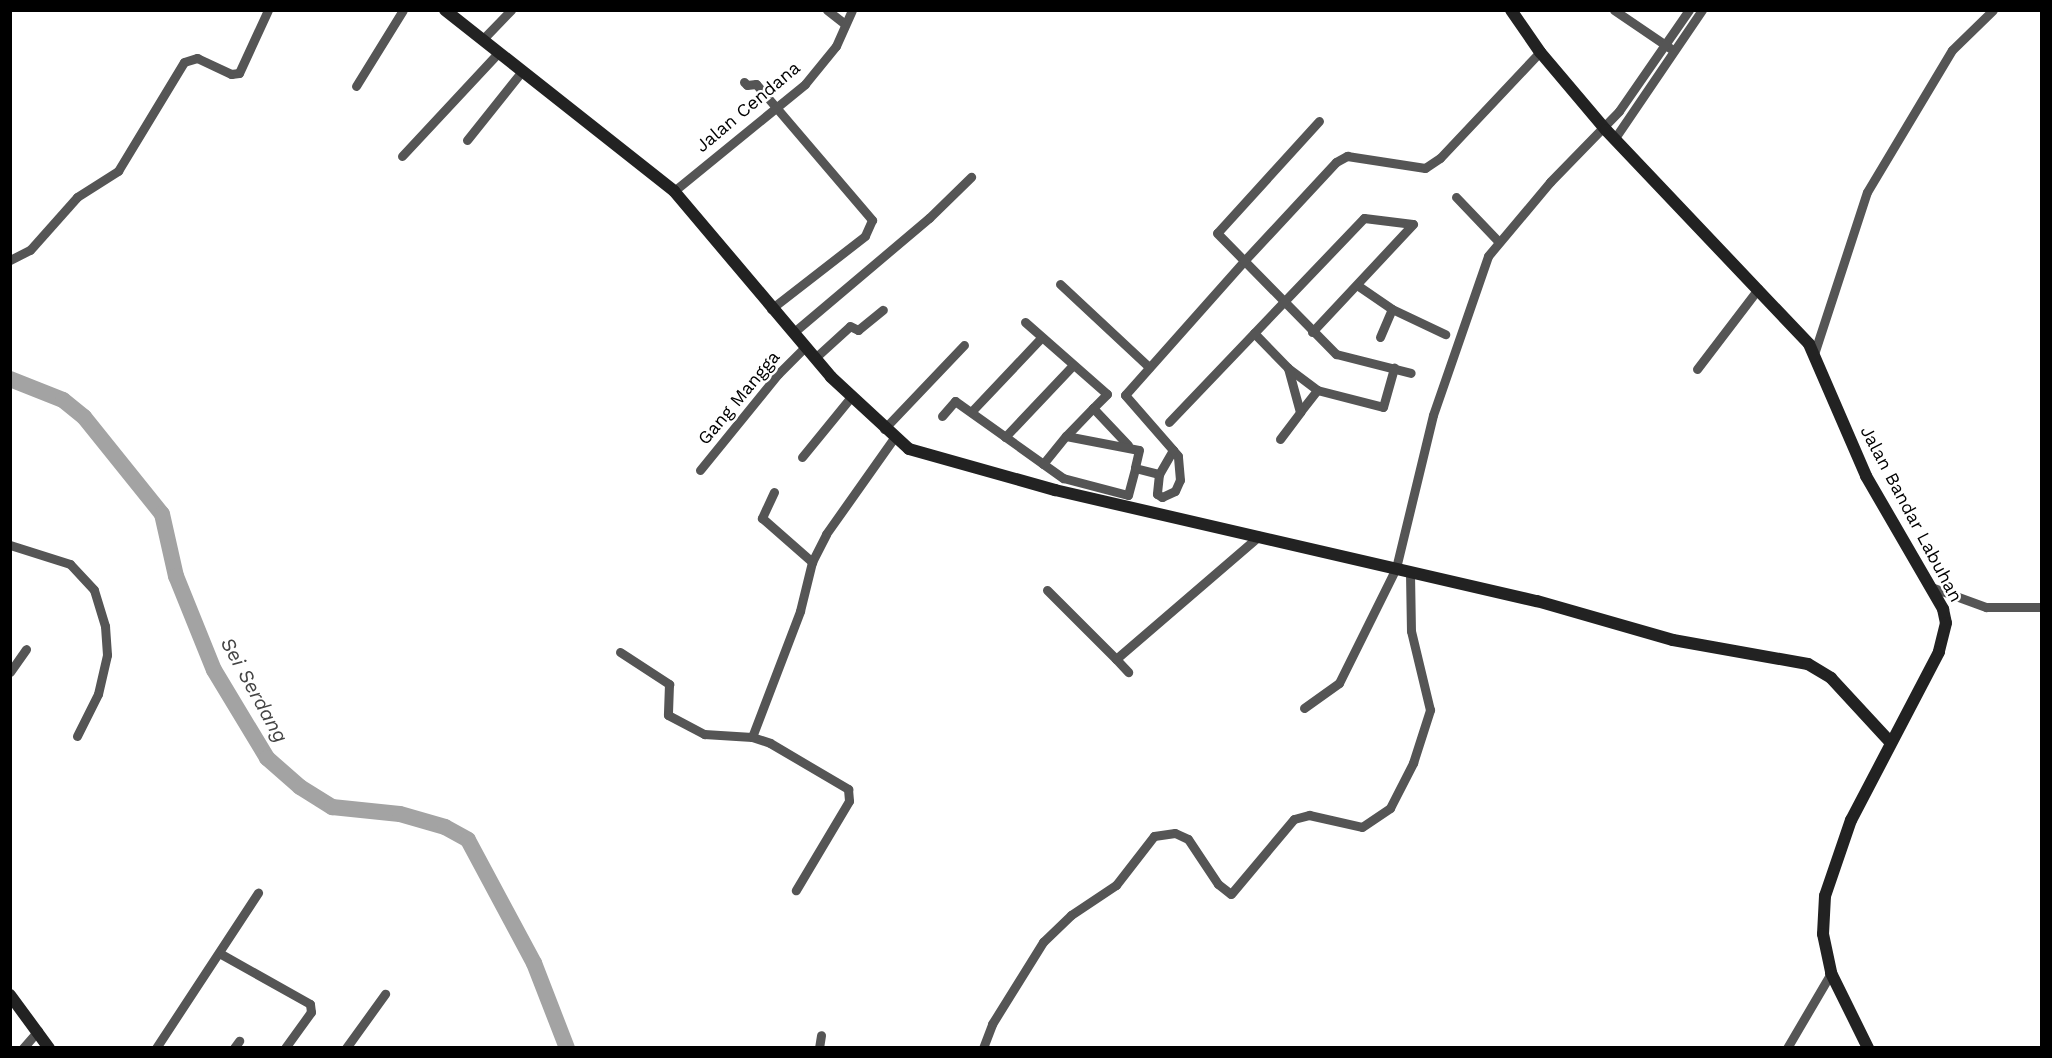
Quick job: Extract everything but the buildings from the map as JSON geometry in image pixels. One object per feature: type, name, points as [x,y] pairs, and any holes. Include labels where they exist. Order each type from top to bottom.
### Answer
[{"type":"street","points":[[10,260],[30,250],[77,197],[118,171],[184,62],[197,58],[231,74],[239,73],[268,10]]},
{"type":"street","points":[[356,86],[403,10]]},
{"type":"street","points":[[445,10],[674,190],[743,270],[771,309],[850,397],[894,438],[924,455],[952,464],[1537,601],[1673,640],[1811,665],[1832,678],[1890,742]]},
{"type":"street","points":[[482,40],[511,10]]},
{"type":"street","points":[[826,10],[845,24]]},
{"type":"street","name":"Jalan Cendana","points":[[674,190],[805,84],[830,55],[852,10]]},
{"type":"street","name":"Jalan Bandar Labuhan","points":[[1511,10],[1540,52],[1604,127],[1795,327],[1814,354],[1866,476],[1943,609],[1944,636],[1939,652],[1851,820],[1828,881],[1823,934],[1831,973],[1868,1047]]},
{"type":"street","points":[[1614,10],[1675,51]]},
{"type":"street","points":[[1304,708],[1339,683],[1396,568],[1433,415],[1478,282],[1498,241],[1604,127],[1689,10]]},
{"type":"street","points":[[1615,138],[1702,10]]},
{"type":"street","points":[[1814,354],[1867,192],[1952,50],[1993,10]]},
{"type":"street","points":[[1158,513],[1175,491],[1182,468],[1173,450],[1125,395],[1336,162],[1347,156],[1425,168],[1440,158],[1540,52]]},
{"type":"street","points":[[402,156],[498,53]]},
{"type":"street","points":[[467,141],[522,71]]},
{"type":"street","points":[[744,82],[747,86],[756,84],[872,220],[865,236],[771,309]]},
{"type":"street","points":[[1634,88],[1643,95]]},
{"type":"street","points":[[1319,121],[1217,233],[1283,304],[1336,354],[1411,373]]},
{"type":"street","points":[[794,332],[929,218],[971,177]]},
{"type":"street","points":[[1456,197],[1498,241]]},
{"type":"street","points":[[1168,422],[1364,218],[1413,224],[1312,332]]},
{"type":"street","points":[[1060,284],[1149,367]]},
{"type":"street","points":[[1357,285],[1392,309],[1445,334]]},
{"type":"street","points":[[1697,369],[1758,289]]},
{"type":"street","points":[[1380,337],[1392,309]]},
{"type":"street","points":[[815,358],[850,326],[858,330],[884,310]]},
{"type":"street","points":[[1025,322],[1107,394],[1066,436],[1043,464]]},
{"type":"street","points":[[1254,333],[1288,368],[1317,390],[1383,407],[1394,368]]},
{"type":"street","points":[[971,412],[1041,338]]},
{"type":"street","points":[[884,429],[964,345]]},
{"type":"street","name":"Gang Mangga","points":[[700,470],[777,374],[805,347]]},
{"type":"street","points":[[1005,437],[1073,365]]},
{"type":"street","points":[[1288,368],[1299,412]]},
{"type":"street","points":[[1280,439],[1317,390]]},
{"type":"street","points":[[802,456],[850,397]]},
{"type":"street","points":[[942,416],[955,401],[1063,478],[1128,495],[1139,450],[1128,445],[1093,408]]},
{"type":"street","points":[[1066,436],[1120,447],[1128,445]]},
{"type":"street","points":[[752,737],[800,611],[812,562],[826,534],[894,438]]},
{"type":"street","points":[[1158,513],[1159,474],[1173,450]]},
{"type":"street","points":[[1135,468],[1159,474]]},
{"type":"street","points":[[774,492],[762,518],[812,562]]},
{"type":"street","points":[[1157,494],[1168,498]]},
{"type":"street","points":[[1116,659],[1259,536]]},
{"type":"street","points":[[10,545],[70,564],[94,590],[105,626],[107,655],[98,694],[77,736]]},
{"type":"street","points":[[983,1047],[992,1024],[1043,942],[1071,915],[1116,885],[1154,836],[1175,833],[1188,839],[1218,884],[1231,894],[1294,819],[1309,815],[1362,827],[1390,807],[1413,763],[1430,710],[1428,691],[1411,631],[1410,573]]},
{"type":"street","points":[[1929,586],[1986,608],[2042,607]]},
{"type":"street","points":[[1047,590],[1128,672]]},
{"type":"street","points":[[10,672],[26,649]]},
{"type":"street","points":[[620,652],[669,684],[668,715],[704,734],[752,737],[774,745],[850,792],[849,801],[796,890]]},
{"type":"street","points":[[156,1047],[220,954],[258,892]]},
{"type":"street","points":[[220,954],[310,1004],[311,1012],[285,1047]]},
{"type":"street","points":[[1787,1047],[1831,973]]},
{"type":"street","points":[[346,1047],[385,994]]},
{"type":"street","points":[[10,995],[49,1047]]},
{"type":"street","points":[[23,1047],[38,1031]]},
{"type":"street","points":[[819,1047],[821,1035]]},
{"type":"waterway","name":"Sei Serdang","points":[[10,379],[63,400],[84,417],[162,514],[176,576],[214,670],[267,758],[300,787],[332,807],[400,814],[445,827],[468,840],[534,963],[567,1048]]}]
